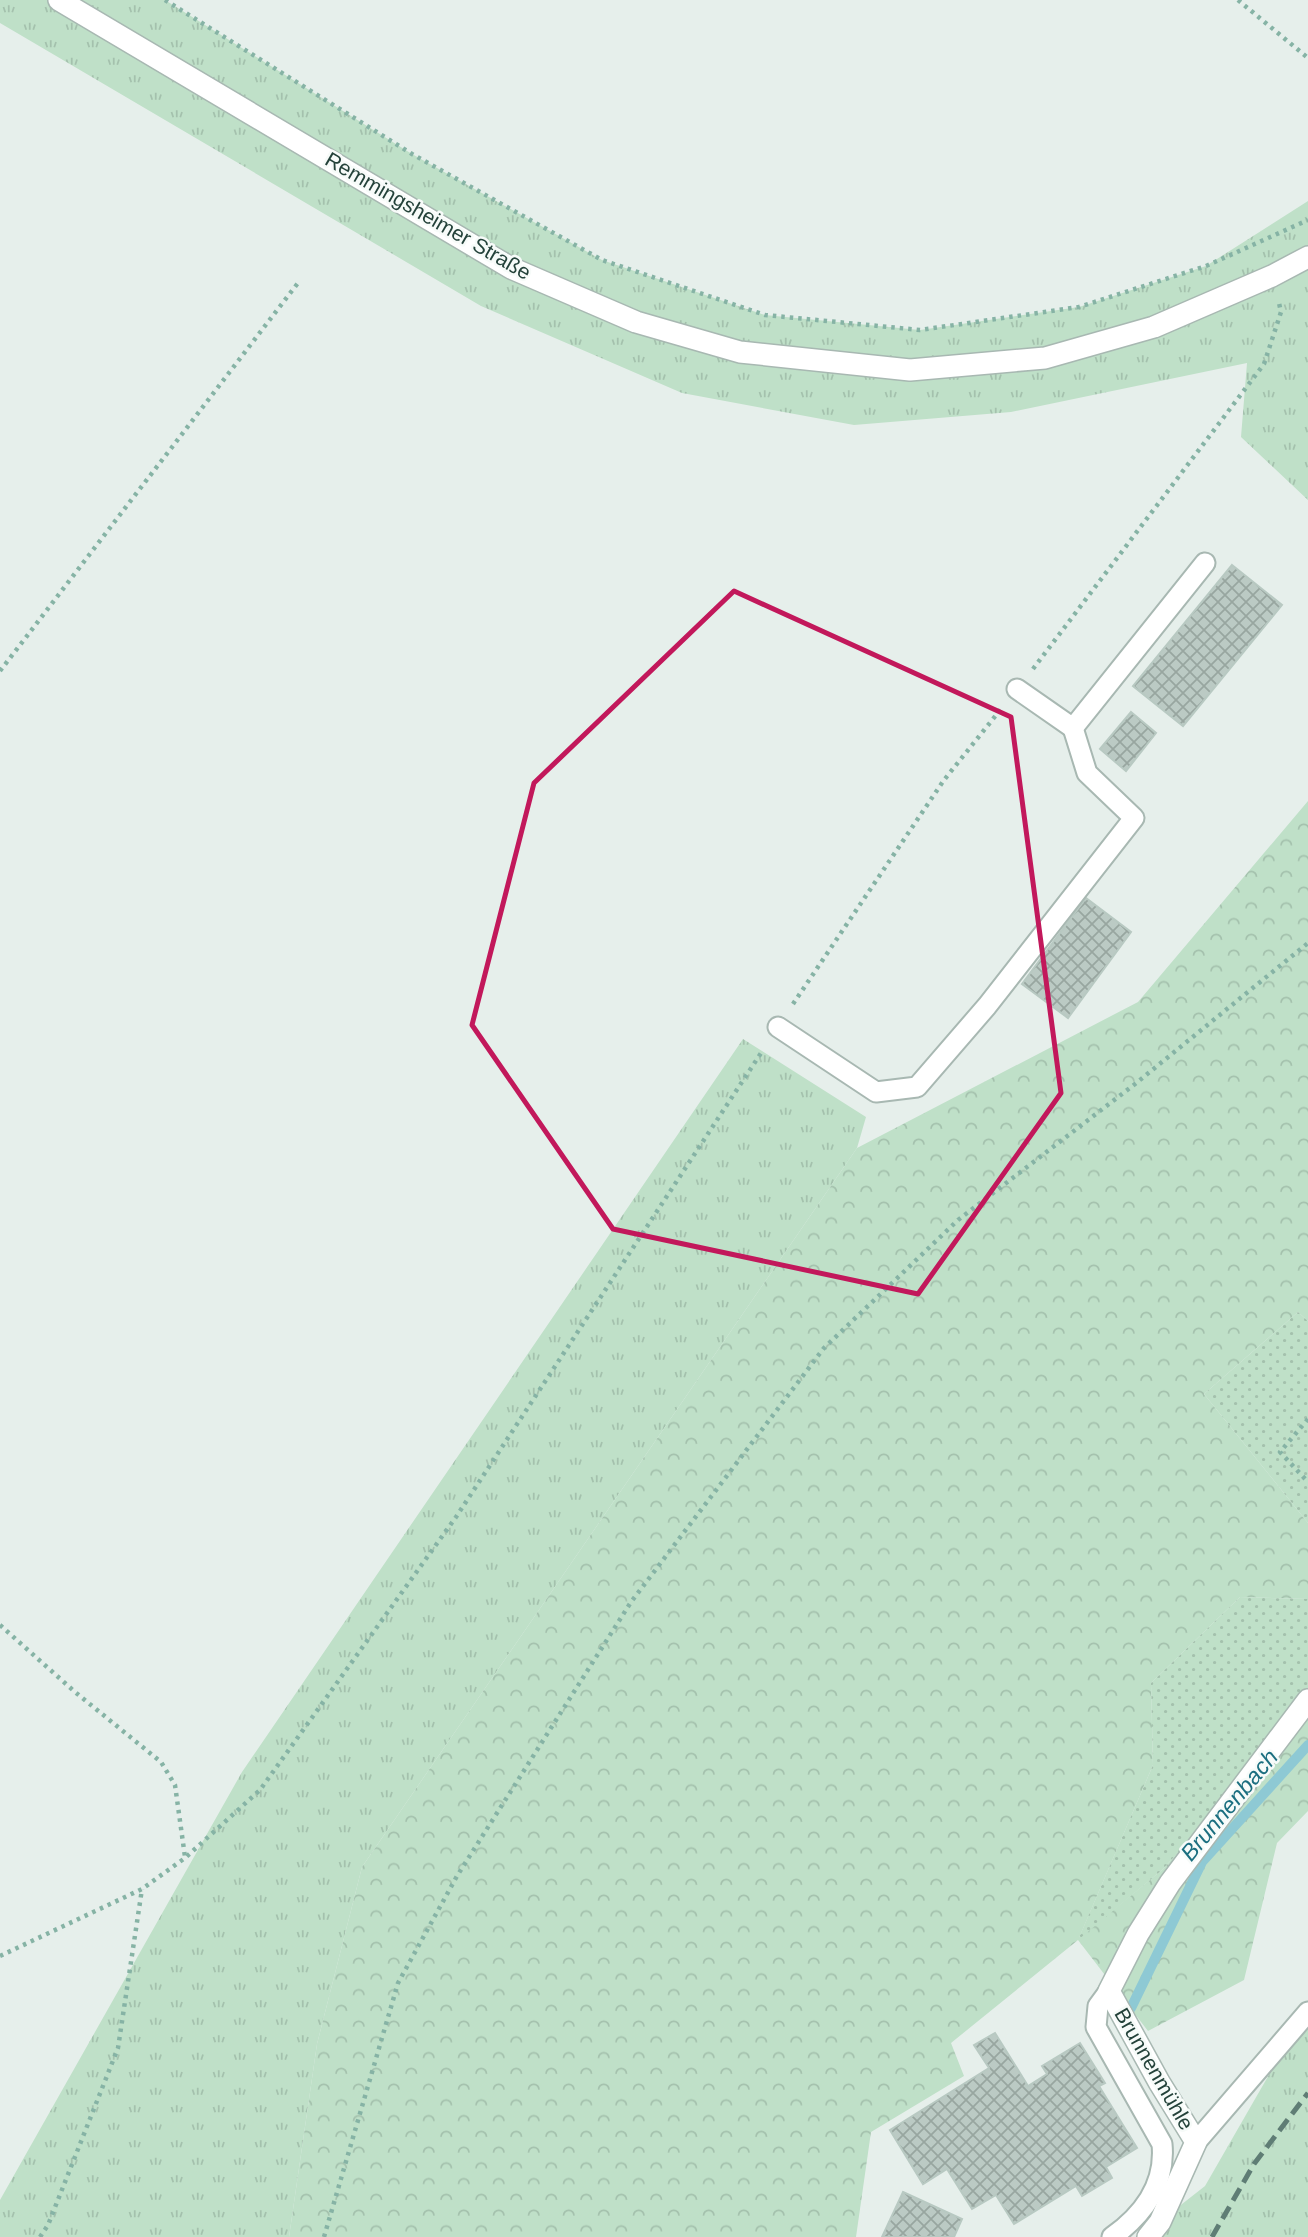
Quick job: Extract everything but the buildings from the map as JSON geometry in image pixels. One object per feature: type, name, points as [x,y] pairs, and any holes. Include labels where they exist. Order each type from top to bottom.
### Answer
[{"type":"street","name":"Remmingsheimer Straße","points":[[60,0],[511,268],[636,322],[740,352],[910,370],[1045,358],[1154,327],[1272,276],[1308,257]]},
{"type":"street","name":"Brunnenmühle","points":[[1148,2237],[1160,2222],[1196,2142],[1159,2082],[1109,1991],[1138,1934],[1170,1883],[1308,1700]]},
{"type":"lane","points":[[1073,728],[1205,563]]},
{"type":"lane","points":[[778,1027],[876,1092],[917,1087],[987,1006],[1134,818],[1087,773],[1073,728],[1017,689]]},
{"type":"lane","points":[[1109,1991],[1098,2006],[1096,2027],[1162,2144],[1163,2155],[1153,2197],[1112,2237]]},
{"type":"lane","points":[[1196,2142],[1308,2012]]},
{"type":"path","points":[[165,0],[412,154],[602,260],[765,315],[920,330],[1079,307],[1206,266],[1308,219]]},
{"type":"path","points":[[1238,0],[1308,58]]},
{"type":"path","points":[[0,1956],[142,1889],[185,1858],[260,1790],[448,1529],[944,780],[1017,689],[1264,364],[1281,312],[1272,276]]},
{"type":"path","points":[[0,671],[298,283]]},
{"type":"path","points":[[324,2237],[398,1983],[457,1875],[631,1602],[824,1348],[958,1220],[1135,1084],[1308,943]]},
{"type":"path","points":[[1308,1419],[1280,1452],[1308,1482]]},
{"type":"path","points":[[0,1625],[75,1692],[161,1762],[175,1785],[185,1858]]},
{"type":"path","points":[[40,2237],[48,2225],[118,2048],[142,1889]]},
{"type":"highlighted area","points":[[734,591],[1011,717],[1061,1093],[918,1294],[613,1229],[472,1025],[534,783]]},
{"type":"green space","points":[[0,0],[165,0],[412,154],[602,260],[765,315],[920,330],[1079,307],[1206,266],[1308,201],[1308,500],[1241,437],[1247,363],[1011,412],[854,425],[682,393],[481,306],[0,23]]},
{"type":"green space","points":[[1308,801],[1308,1321],[1298,1312],[1204,1394],[1308,1523],[1308,1599],[1240,1597],[1151,1683],[1153,1765],[1079,1938],[1162,1870],[1308,1711],[1308,1811],[1277,1843],[1244,1980],[1148,2031],[1078,1940],[951,2043],[964,2076],[871,2132],[856,2237],[289,2237],[317,2044],[362,1867],[857,1148],[1138,1002]]},
{"type":"green space","points":[[743,1039],[866,1117],[857,1148],[362,1867],[317,2044],[289,2237],[0,2237],[0,2200],[242,1772]]},
{"type":"green space","points":[[1298,1312],[1308,1321],[1308,1523],[1204,1394]]},
{"type":"green space","points":[[1240,1597],[1308,1599],[1308,1711],[1162,1870],[1078,1940],[1153,1765],[1151,1683]]},
{"type":"green space","points":[[1308,2027],[1308,2237],[1140,2237],[1205,2186],[1278,2059]]},
{"type":"waterway","name":"Brunnenbach","points":[[1131,2008],[1202,1862],[1308,1745]]},
{"type":"railway","points":[[1212,2237],[1254,2164],[1308,2093]]}]
